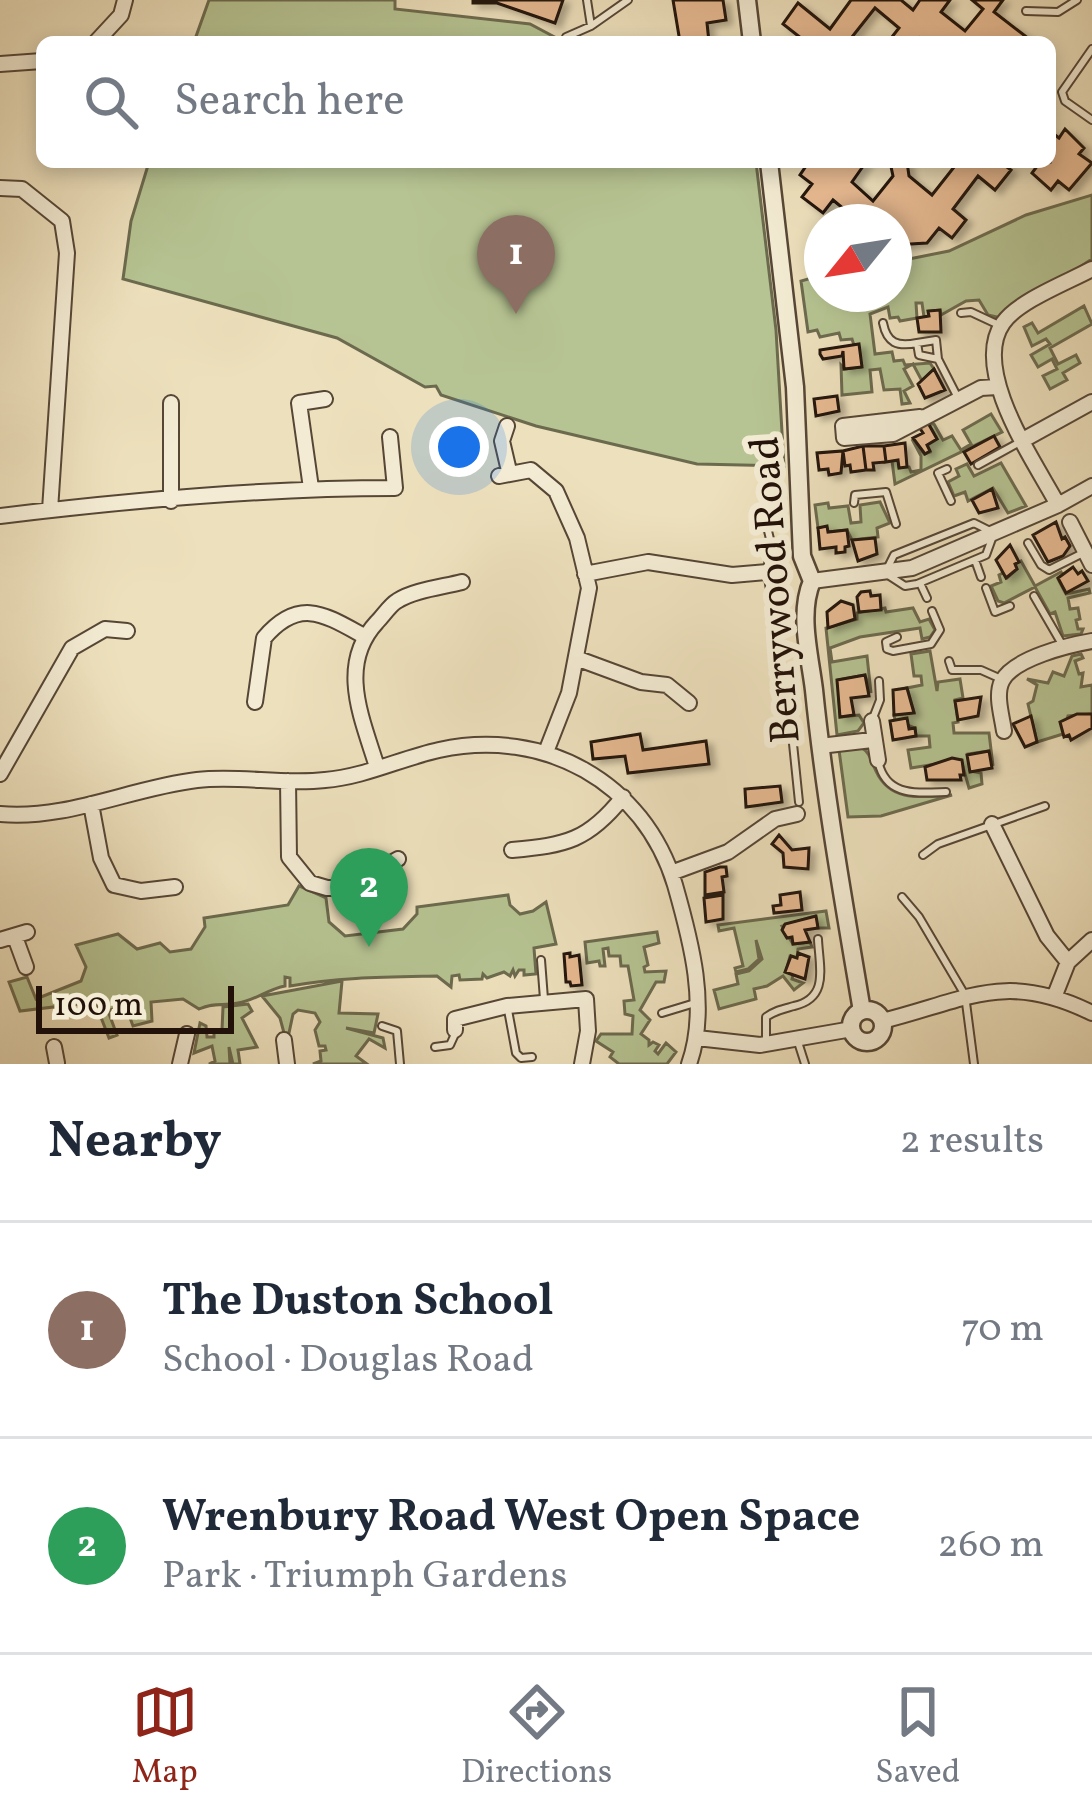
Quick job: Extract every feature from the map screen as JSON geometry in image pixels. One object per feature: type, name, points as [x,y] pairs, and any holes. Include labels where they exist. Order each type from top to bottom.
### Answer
[{"type":"street","points":[[102,36],[121,15],[125,0]]},
{"type":"street","points":[[747,0],[751,36]]},
{"type":"street","points":[[0,64],[36,61]]},
{"type":"street","name":"Berrywood Road","points":[[770,168],[795,387],[802,556],[812,581],[806,596],[806,620],[820,746],[862,1011]]},
{"type":"street","points":[[0,188],[22,189],[40,200],[62,221],[65,237],[50,510]]},
{"type":"street","points":[[1058,505],[997,387],[1001,326],[1017,310],[1092,268]]},
{"type":"street","points":[[920,417],[843,426],[844,438],[893,434],[981,388],[997,387]]},
{"type":"street","points":[[311,488],[293,405],[325,400]]},
{"type":"street","points":[[1023,440],[1092,403]]},
{"type":"street","points":[[171,501],[172,404]]},
{"type":"street","points":[[507,426],[502,440],[504,473],[531,470],[556,491],[577,538],[589,588],[569,693],[546,752]]},
{"type":"street","points":[[0,516],[311,488],[396,493],[390,436]]},
{"type":"street","points":[[812,581],[912,568],[1092,486]]},
{"type":"street","points":[[1070,522],[1090,555]]},
{"type":"street","points":[[585,574],[648,562],[732,575],[767,572]]},
{"type":"street","points":[[377,767],[358,708],[356,663],[364,636],[397,601],[462,582]]},
{"type":"street","points":[[254,702],[264,638],[290,616],[308,610],[364,636]]},
{"type":"street","points":[[0,774],[72,648],[105,629],[127,631]]},
{"type":"street","points":[[998,726],[1002,680],[1063,646],[1092,641]]},
{"type":"street","points":[[576,658],[641,682],[667,685],[689,703]]},
{"type":"street","points":[[872,721],[878,760]]},
{"type":"street","points":[[820,746],[872,740]]},
{"type":"street","points":[[0,814],[52,813],[198,780],[328,780],[476,743],[546,752],[600,777],[623,797],[655,838],[671,872],[698,1002],[697,1038],[689,1064]]},
{"type":"street","points":[[287,781],[289,857],[302,876],[327,889],[346,888],[391,863],[393,883]]},
{"type":"street","points":[[512,850],[581,838],[603,823],[623,797]]},
{"type":"street","points":[[91,804],[100,859],[114,885],[141,891],[175,887]]},
{"type":"street","points":[[671,872],[728,852],[775,819],[800,814]]},
{"type":"street","points":[[992,824],[1047,936],[1067,962]]},
{"type":"street","points":[[539,848],[542,865]]},
{"type":"street","points":[[14,936],[26,967]]},
{"type":"street","points":[[1054,995],[1067,962],[1091,946]]},
{"type":"street","points":[[882,1022],[965,995],[1012,990],[1054,995],[1092,1013]]},
{"type":"street","points":[[455,1030],[454,1019],[508,1006],[606,998]]},
{"type":"street","points":[[583,1064],[586,999]]},
{"type":"street","points":[[862,1011],[877,1013],[882,1022],[881,1032],[869,1041],[860,1040],[852,1030],[854,1016],[862,1011]]},
{"type":"street","points":[[697,1038],[766,1045],[852,1030]]},
{"type":"street","points":[[180,1064],[187,1034]]},
{"type":"street","points":[[869,1041],[874,1064]]},
{"type":"lane","points":[[587,0],[591,26]]},
{"type":"lane","points":[[568,36],[628,0]]},
{"type":"lane","points":[[1026,11],[1058,12],[1077,0]]},
{"type":"lane","points":[[1091,117],[1065,101],[1062,92],[1092,49]]},
{"type":"lane","points":[[961,314],[971,312],[1001,326]]},
{"type":"lane","points":[[883,323],[893,342],[936,340],[938,359],[958,399]]},
{"type":"lane","points":[[917,343],[919,355],[938,359]]},
{"type":"lane","points":[[978,465],[1023,440]]},
{"type":"lane","points":[[947,469],[938,473],[951,501]]},
{"type":"lane","points":[[854,503],[855,495],[886,492],[896,524]]},
{"type":"lane","points":[[956,513],[962,528]]},
{"type":"lane","points":[[764,515],[771,543],[767,572],[779,644]]},
{"type":"lane","points":[[974,523],[994,533],[986,556],[920,583],[905,586],[885,573],[894,555],[974,523]]},
{"type":"lane","points":[[901,535],[907,550]]},
{"type":"lane","points":[[1028,543],[1049,570],[1090,555]]},
{"type":"lane","points":[[975,560],[981,577]]},
{"type":"lane","points":[[920,583],[927,598]]},
{"type":"lane","points":[[986,587],[995,612],[1010,606]]},
{"type":"lane","points":[[1034,596],[1063,646]]},
{"type":"lane","points":[[897,638],[886,642],[887,649],[931,644],[940,630],[932,611]]},
{"type":"lane","points":[[949,661],[952,670],[990,672],[1002,680]]},
{"type":"lane","points":[[872,721],[880,700],[879,681]]},
{"type":"lane","points":[[792,734],[800,814]]},
{"type":"lane","points":[[878,760],[889,784],[904,793],[946,792]]},
{"type":"lane","points":[[923,855],[938,844],[1045,806]]},
{"type":"lane","points":[[902,897],[965,995],[974,1064]]},
{"type":"lane","points":[[766,1045],[766,1016],[801,1004],[818,992],[822,979],[818,939]]},
{"type":"lane","points":[[542,960],[545,1002]]},
{"type":"lane","points":[[662,1013],[698,1002]]},
{"type":"lane","points":[[508,1006],[516,1053],[532,1058]]},
{"type":"lane","points":[[382,1026],[397,1031],[400,1064]]},
{"type":"lane","points":[[435,1047],[450,1046],[455,1030]]},
{"type":"lane","points":[[797,1039],[805,1064]]},
{"type":"green space","points":[[209,0],[395,0],[395,9],[530,24],[553,36],[196,36]]},
{"type":"green space","points":[[147,168],[757,168],[776,330],[784,466],[697,464],[536,426],[441,395],[436,386],[425,387],[337,338],[123,279],[131,221]]},
{"type":"green space","points":[[1092,195],[1092,259],[1001,318],[988,315],[979,300],[966,301],[941,315],[940,310],[929,311],[924,317],[922,303],[916,303],[917,318],[890,318],[889,312],[912,312],[912,258],[949,251],[1026,215]]},
{"type":"green space","points":[[1084,306],[1092,324],[1050,348],[1058,364],[1076,355],[1080,363],[1063,373],[1067,380],[1050,389],[1043,376],[1057,369],[1052,359],[1038,367],[1031,355],[1050,344],[1046,339],[1032,346],[1024,327],[1032,323],[1038,333]]},
{"type":"green space","points":[[805,312],[875,312],[870,314],[875,354],[892,352],[894,361],[903,360],[905,365],[912,364],[904,369],[913,386],[904,391],[910,403],[902,404],[900,389],[884,390],[880,369],[870,370],[872,392],[842,395],[841,365],[861,367],[852,339],[841,340],[839,333],[820,337],[817,330],[808,332]]},
{"type":"green space","points":[[930,363],[934,369],[922,381],[913,364]]},
{"type":"green space","points":[[991,414],[1002,432],[895,484],[892,461],[898,460],[899,467],[909,467],[911,472],[921,470],[921,456],[912,439],[924,454],[930,452],[927,445],[937,439],[928,423],[934,424],[943,440],[952,436],[961,450],[971,444],[963,430]]},
{"type":"green space","points":[[1001,463],[1026,506],[1008,513],[993,488],[968,501],[965,492],[954,496],[948,482],[959,476],[956,469],[967,464],[974,476]]},
{"type":"green space","points":[[880,502],[890,523],[877,528],[878,537],[852,540],[847,530],[818,528],[815,505],[848,506],[851,523],[861,522],[860,505]]},
{"type":"green space","points":[[1021,561],[1035,586],[1061,572],[1058,579],[1066,594],[1089,589],[1090,593],[1068,598],[1070,609],[1078,608],[1081,634],[1063,636],[1055,612],[1050,614],[1035,587],[1004,603],[998,601],[991,586],[1001,582],[1003,573],[1007,578]]},
{"type":"green space","points":[[885,608],[886,612],[913,608],[920,622],[929,619],[935,630],[922,639],[920,628],[860,637],[830,648],[832,662],[867,656],[871,693],[865,675],[838,680],[840,717],[859,715],[864,723],[858,731],[837,735],[826,628],[857,619],[857,613]]},
{"type":"green space","points":[[930,651],[937,691],[938,682],[960,679],[963,698],[955,700],[958,722],[953,723],[954,733],[989,733],[993,766],[989,751],[968,754],[970,771],[981,773],[982,784],[969,788],[961,760],[911,768],[908,750],[930,747],[929,736],[916,736],[915,728],[895,720],[894,715],[914,712],[907,688],[922,685],[921,676],[914,676],[911,654]]},
{"type":"green space","points":[[1072,656],[1083,658],[1075,661],[1079,674],[1083,673],[1081,687],[1092,685],[1092,714],[1068,716],[1063,734],[1037,742],[1028,704],[1037,685],[1027,679],[1048,683],[1053,672],[1064,676]]},
{"type":"green space","points":[[861,747],[890,789],[919,797],[952,795],[881,816],[848,817],[839,750]]},
{"type":"green space","points":[[299,886],[326,898],[329,922],[345,936],[403,929],[417,914],[417,907],[508,895],[510,905],[520,914],[546,902],[556,944],[534,948],[536,974],[524,975],[519,970],[515,976],[513,970],[510,976],[504,972],[487,978],[483,974],[482,979],[452,976],[451,987],[437,976],[290,986],[290,978],[285,977],[285,986],[238,1003],[199,1009],[183,999],[151,1002],[152,1021],[133,1026],[125,1004],[108,1011],[117,1035],[109,1038],[95,1002],[20,1011],[9,982],[27,977],[36,999],[81,981],[86,967],[76,945],[118,934],[137,949],[160,943],[170,952],[191,949],[205,927],[204,918],[288,905]]},
{"type":"green space","points":[[826,911],[829,928],[818,928],[815,916],[782,926],[793,944],[810,942],[812,947],[798,949],[797,958],[790,956],[786,971],[803,983],[794,990],[783,976],[754,989],[756,999],[719,1009],[714,990],[738,984],[736,974],[749,971],[762,959],[756,940],[759,959],[736,972],[735,968],[743,966],[734,928],[719,931],[718,925]]},
{"type":"green space","points":[[657,932],[659,943],[644,947],[645,972],[666,971],[664,982],[656,982],[640,1010],[650,1020],[641,1034],[649,1045],[659,1045],[658,1054],[666,1043],[676,1052],[667,1064],[619,1064],[610,1057],[613,1052],[596,1041],[601,1034],[632,1034],[633,1016],[625,1014],[624,1001],[634,1000],[628,966],[621,966],[620,956],[609,956],[608,948],[603,949],[605,966],[599,961],[587,963],[585,942]]},
{"type":"green space","points":[[342,981],[339,1013],[378,1014],[374,1033],[346,1028],[383,1038],[385,1048],[369,1039],[356,1056],[367,1064],[313,1064],[321,1061],[320,1051],[326,1050],[319,1046],[315,1030],[320,1022],[315,1013],[298,1010],[289,1033],[284,1033],[280,1018],[262,996]]},
{"type":"green space","points":[[248,1004],[252,1011],[242,1018],[257,1047],[238,1050],[240,1064],[233,1064],[229,1047],[230,1064],[209,1064],[215,1061],[212,1046],[194,1053],[200,1023],[206,1026],[207,1037],[214,1037],[214,1032],[222,1030],[223,1007]]},
{"type":"building","points":[[473,0],[563,0],[555,23]]},
{"type":"building","points":[[673,0],[723,0],[726,20],[707,23],[708,36],[679,36]]},
{"type":"building","points":[[851,0],[901,0],[913,10],[920,0],[950,0],[941,12],[965,31],[983,9],[972,0],[1003,0],[994,12],[1025,36],[893,36],[899,28],[875,8],[853,36],[798,36],[783,24],[798,3],[830,29]]},
{"type":"building","points":[[1065,129],[1084,148],[1079,154],[1092,163],[1069,190],[1058,181],[1051,190],[1032,173],[1036,168],[1056,168],[1056,136],[1059,138]]},
{"type":"building","points":[[805,168],[862,168],[852,182],[873,201],[893,176],[891,168],[908,168],[909,176],[932,195],[953,168],[1011,170],[995,190],[978,176],[953,209],[966,220],[952,238],[939,228],[927,243],[912,244],[912,204],[838,204],[833,200],[811,204],[802,197],[812,184],[800,175]]},
{"type":"building","points":[[940,310],[941,332],[919,332],[917,318]]},
{"type":"building","points":[[859,344],[862,367],[844,369],[843,351],[842,356],[823,359],[820,354],[820,350]]},
{"type":"building","points":[[934,369],[945,390],[925,398],[918,384]]},
{"type":"building","points":[[837,396],[839,411],[816,416],[814,399]]},
{"type":"building","points":[[928,423],[937,439],[927,445],[930,451],[925,454],[913,438]]},
{"type":"building","points":[[994,436],[1000,447],[971,464],[964,452]]},
{"type":"building","points":[[905,443],[907,467],[899,468],[898,460],[886,462],[884,446]]},
{"type":"building","points":[[863,446],[884,446],[886,462],[873,463],[874,470],[866,470]]},
{"type":"building","points":[[863,446],[866,470],[851,472],[843,451]]},
{"type":"building","points":[[843,451],[841,473],[829,475],[828,469],[819,470],[817,453]]},
{"type":"building","points":[[992,489],[998,508],[979,513],[972,500]]},
{"type":"building","points":[[1056,522],[1070,546],[1063,556],[1048,562],[1033,535]]},
{"type":"building","points":[[827,526],[828,532],[847,530],[845,552],[836,553],[836,547],[820,549],[818,528]]},
{"type":"building","points":[[875,538],[877,554],[858,561],[852,540]]},
{"type":"building","points":[[1010,545],[1019,562],[1006,578],[996,560]]},
{"type":"building","points":[[1073,567],[1088,581],[1066,593],[1058,578]]},
{"type":"building","points":[[870,591],[871,596],[880,595],[881,610],[859,612],[857,597]]},
{"type":"building","points":[[841,601],[853,605],[855,619],[828,628],[827,612]]},
{"type":"building","points":[[865,675],[869,696],[851,698],[854,715],[840,717],[837,680]]},
{"type":"building","points":[[907,688],[914,713],[894,715],[893,690]]},
{"type":"building","points":[[981,697],[978,716],[958,720],[955,701]]},
{"type":"building","points":[[1077,714],[1092,714],[1092,728],[1071,740],[1069,735],[1064,737],[1060,722]]},
{"type":"building","points":[[1031,716],[1037,742],[1025,747],[1013,724]]},
{"type":"building","points":[[907,718],[916,736],[893,740],[890,721]]},
{"type":"building","points":[[640,734],[643,750],[706,741],[709,764],[628,773],[625,756],[593,759],[591,742]]},
{"type":"building","points":[[989,751],[992,768],[970,772],[967,755]]},
{"type":"building","points":[[952,758],[962,760],[961,780],[927,780],[925,767]]},
{"type":"building","points":[[780,786],[782,802],[746,807],[745,789]]},
{"type":"building","points":[[779,835],[792,850],[809,848],[808,869],[784,867],[783,853],[772,844]]},
{"type":"building","points":[[726,867],[724,892],[705,895],[705,872]]},
{"type":"building","points":[[800,892],[802,910],[774,913],[773,906],[781,905],[780,895]]},
{"type":"building","points":[[723,895],[723,919],[706,922],[704,898]]},
{"type":"building","points":[[816,916],[818,928],[805,930],[810,942],[793,944],[782,930],[785,924]]},
{"type":"building","points":[[798,953],[809,957],[805,979],[785,972],[791,956],[797,958]]},
{"type":"building","points":[[564,954],[570,957],[579,955],[582,985],[566,982]]},
{"type":"place","name":"The Duston School","points":[[516,314]]},
{"type":"place","name":"Wrenbury Road West Open Space","points":[[369,947]]}]
